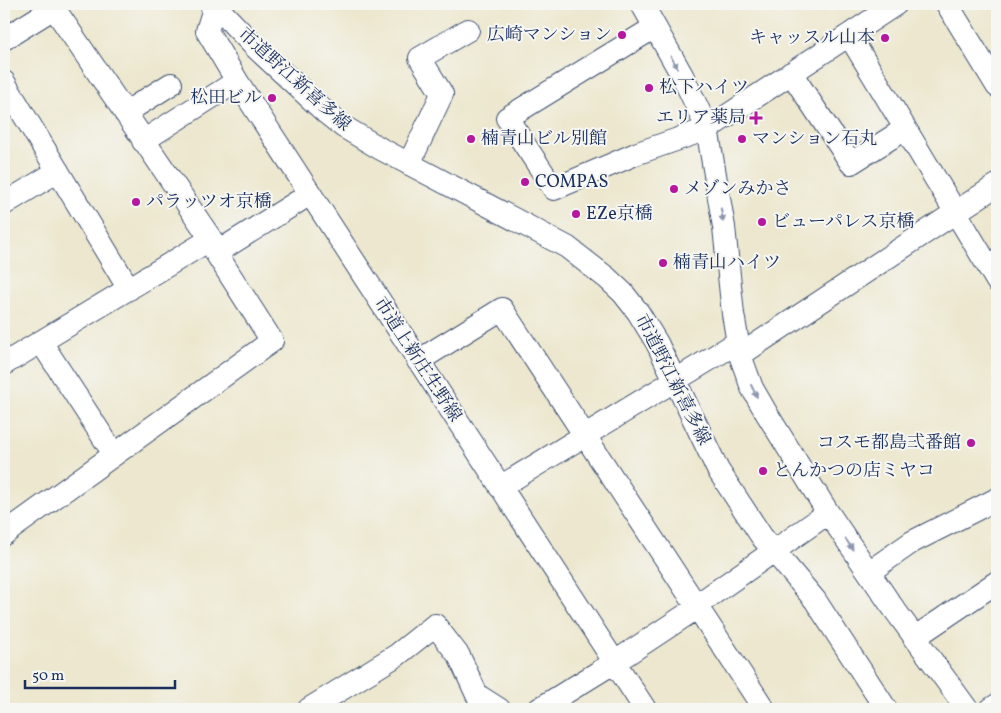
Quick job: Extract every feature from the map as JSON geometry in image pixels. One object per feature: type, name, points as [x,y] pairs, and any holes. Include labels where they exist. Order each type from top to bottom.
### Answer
[{"type":"street","name":"市道上新庄生野線","points":[[215,4],[207,31],[237,81],[645,709]]},
{"type":"street","name":"市道野江新喜多線","points":[[215,4],[255,47],[334,120],[365,140],[409,164],[567,247],[591,264],[623,293],[638,312],[657,343],[712,459],[762,537],[773,552],[808,590],[886,709]]},
{"type":"street","points":[[896,4],[707,129],[638,154],[554,189],[508,118],[651,12],[707,129],[724,227],[739,348],[752,388],[828,513],[914,638],[967,709]]},
{"type":"street","points":[[947,4],[997,86]]},
{"type":"street","points":[[4,39],[54,8],[213,246],[272,341],[4,534]]},
{"type":"street","points":[[409,164],[442,94],[420,58],[468,30]]},
{"type":"street","points":[[849,35],[997,281]]},
{"type":"street","points":[[791,73],[850,163],[905,129]]},
{"type":"street","points":[[143,141],[237,81]]},
{"type":"street","points":[[4,82],[129,289]]},
{"type":"street","points":[[125,113],[170,84]]},
{"type":"street","points":[[4,204],[58,171]]},
{"type":"street","points":[[500,487],[675,380],[739,348],[997,185]]},
{"type":"street","points":[[4,364],[129,289],[310,194]]},
{"type":"street","points":[[418,361],[502,309],[764,709]]},
{"type":"street","points":[[41,342],[114,454]]},
{"type":"street","points":[[868,572],[912,542],[997,499]]},
{"type":"street","points":[[539,709],[695,609],[696,605],[828,513]]},
{"type":"street","points":[[914,638],[997,582]]},
{"type":"street","points":[[309,709],[397,655],[435,625],[459,656],[477,695],[499,709]]},
{"type":"street","points":[[991,709],[997,705]]},
{"type":"place","name":"広崎マンション","points":[[622,35]]},
{"type":"place","name":"キャッスル山本","points":[[885,38]]},
{"type":"place","name":"松下ハイツ","points":[[649,88]]},
{"type":"place","name":"松田ビル","points":[[272,98]]},
{"type":"place","name":"エリア薬局","points":[[756,118]]},
{"type":"place","name":"楠青山ビル別館","points":[[471,139]]},
{"type":"place","name":"マンション石丸","points":[[742,139]]},
{"type":"place","name":"COMPAS","points":[[525,182]]},
{"type":"place","name":"メゾンみかさ","points":[[674,189]]},
{"type":"place","name":"パラッツオ京橋","points":[[136,202]]},
{"type":"place","name":"EZe京橋","points":[[576,214]]},
{"type":"place","name":"ビューパレス京橋","points":[[762,222]]},
{"type":"place","name":"楠青山ハイツ","points":[[663,263]]},
{"type":"place","name":"コスモ都島弍番館","points":[[971,443]]},
{"type":"place","name":"とんかつの店ミヤコ","points":[[763,471]]}]
